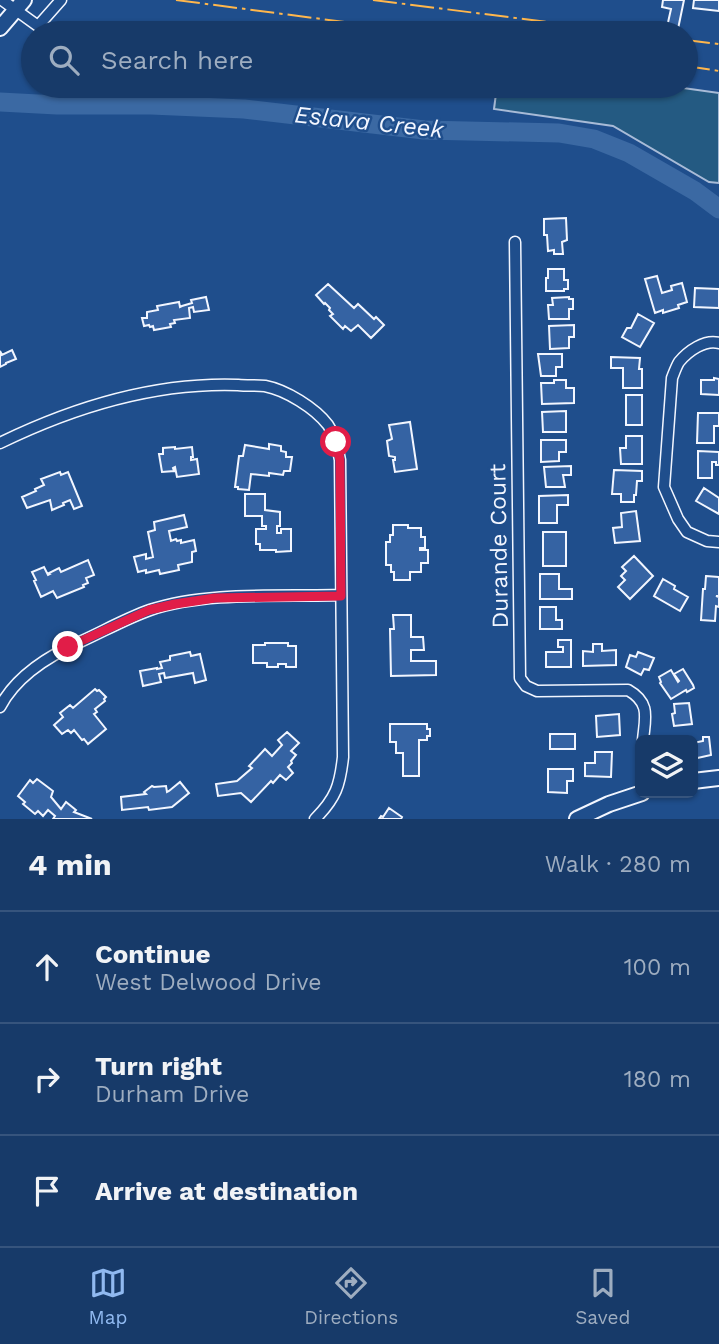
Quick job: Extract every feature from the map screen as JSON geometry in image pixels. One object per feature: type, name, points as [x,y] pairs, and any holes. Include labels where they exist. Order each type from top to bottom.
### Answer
[{"type":"street","points":[[2,0],[20,5],[34,21]]},
{"type":"street","points":[[42,21],[61,0]]},
{"type":"street","points":[[0,28],[20,5]]},
{"type":"street","name":"Durande Court","points":[[515,242],[520,678],[526,686],[537,691],[628,690],[643,702],[646,711],[644,735]]},
{"type":"street","points":[[719,343],[712,341],[702,344],[689,353],[678,363],[672,378],[664,487],[687,532],[707,541],[719,542]]},
{"type":"street","points":[[0,443],[61,416],[123,396],[209,384],[267,387],[302,402],[329,426],[340,460],[343,757],[337,791],[315,819]]},
{"type":"street","points":[[0,707],[7,694],[26,675],[49,658],[149,610],[215,598],[341,596]]},
{"type":"street","points":[[698,780],[719,778]]},
{"type":"street","points":[[577,819],[635,795]]},
{"type":"shaded area","points":[[698,90],[719,93],[719,183],[709,182],[613,126],[494,109],[495,98],[698,98]]},
{"type":"building","points":[[663,0],[684,0],[680,21],[668,21],[671,9],[662,7]]},
{"type":"building","points":[[694,0],[719,0],[719,11],[693,8]]},
{"type":"building","points":[[566,218],[567,240],[562,242],[563,254],[554,254],[554,250],[548,251],[544,219]]},
{"type":"building","points":[[548,269],[564,269],[564,280],[568,280],[568,289],[546,291]]},
{"type":"building","points":[[657,276],[662,293],[672,290],[671,286],[682,283],[687,302],[678,305],[679,308],[655,313],[645,279]]},
{"type":"building","points":[[328,284],[354,308],[358,304],[384,325],[371,338],[358,325],[351,331],[345,326],[343,329],[330,316],[333,314],[330,308],[316,295]]},
{"type":"building","points":[[695,288],[719,289],[719,308],[694,307]]},
{"type":"building","points":[[206,297],[209,310],[194,312],[193,307],[189,308],[190,318],[174,320],[175,323],[170,324],[171,327],[154,330],[153,326],[144,326],[142,318],[147,318],[147,312],[158,310],[157,306],[179,302],[180,307],[192,303],[191,300]]},
{"type":"building","points":[[552,298],[573,299],[573,309],[569,309],[569,319],[549,319],[548,305],[553,305]]},
{"type":"building","points":[[638,314],[654,323],[640,347],[622,337],[627,328],[631,328]]},
{"type":"building","points":[[574,325],[574,337],[569,337],[569,348],[550,349],[549,326]]},
{"type":"building","points":[[12,350],[16,359],[0,367],[0,351],[2,355]]},
{"type":"building","points":[[538,354],[562,354],[562,367],[556,367],[556,376],[541,376]]},
{"type":"building","points":[[611,357],[640,358],[642,388],[623,388],[623,368],[611,368]]},
{"type":"building","points":[[719,379],[719,395],[701,394],[701,380]]},
{"type":"building","points":[[554,380],[566,380],[566,388],[574,388],[574,403],[542,404],[541,383],[554,383]]},
{"type":"building","points":[[626,395],[642,395],[642,425],[626,425]]},
{"type":"building","points":[[566,411],[566,432],[543,432],[542,412]]},
{"type":"building","points":[[698,413],[719,413],[719,426],[714,426],[714,443],[697,443]]},
{"type":"building","points":[[410,422],[417,469],[395,472],[395,457],[389,456],[387,441],[392,439],[389,425]]},
{"type":"building","points":[[626,436],[642,436],[642,464],[621,464],[620,448],[626,448]]},
{"type":"building","points":[[541,440],[566,440],[566,452],[559,452],[559,461],[541,462]]},
{"type":"building","points":[[269,444],[281,446],[286,457],[292,457],[290,471],[284,471],[283,475],[251,474],[249,490],[235,487],[239,456],[243,456],[245,445],[269,449]]},
{"type":"building","points":[[192,447],[191,460],[197,459],[199,474],[177,477],[175,467],[174,471],[162,472],[159,454],[163,454],[163,448]]},
{"type":"building","points":[[698,451],[719,452],[719,465],[712,462],[712,478],[698,478]]},
{"type":"building","points":[[571,466],[571,475],[563,475],[565,487],[546,487],[544,467]]},
{"type":"building","points":[[614,470],[642,471],[642,481],[637,481],[634,502],[621,502],[621,494],[612,494]]},
{"type":"building","points":[[60,472],[61,475],[68,472],[82,506],[74,509],[70,500],[52,510],[50,500],[27,508],[22,497],[44,485],[41,479]]},
{"type":"building","points":[[704,488],[719,498],[719,514],[696,501]]},
{"type":"building","points":[[245,494],[265,494],[265,510],[280,512],[277,533],[281,533],[281,529],[291,529],[291,551],[260,550],[260,544],[256,544],[256,529],[266,529],[266,526],[262,526],[262,516],[245,516]]},
{"type":"building","points":[[568,495],[568,505],[557,505],[557,523],[539,523],[539,496]]},
{"type":"building","points":[[636,511],[640,541],[615,543],[613,528],[622,527],[621,513]]},
{"type":"building","points":[[184,515],[187,527],[169,531],[171,541],[181,540],[181,543],[194,540],[196,551],[192,552],[192,562],[178,565],[179,570],[160,574],[159,570],[138,572],[134,557],[146,554],[146,559],[153,557],[148,532],[155,530],[154,522]]},
{"type":"building","points":[[393,525],[421,528],[421,537],[425,537],[425,548],[420,550],[428,550],[428,563],[421,563],[421,572],[410,572],[410,580],[394,580],[391,565],[386,565],[386,542],[390,542],[390,535],[393,535]]},
{"type":"building","points":[[543,532],[566,532],[566,566],[543,566]]},
{"type":"building","points":[[634,556],[653,576],[630,599],[618,587],[625,580],[621,576],[626,571],[622,567]]},
{"type":"building","points":[[88,560],[94,575],[86,578],[88,583],[83,585],[84,587],[57,598],[53,591],[41,597],[32,572],[44,567],[48,575],[59,568],[61,572]]},
{"type":"building","points":[[540,574],[559,574],[559,589],[572,589],[572,599],[540,599]]},
{"type":"building","points":[[706,576],[719,577],[719,596],[716,596],[719,597],[719,607],[716,606],[715,621],[701,620]]},
{"type":"building","points":[[663,579],[688,597],[680,611],[654,596]]},
{"type":"building","points":[[540,607],[556,607],[556,620],[562,620],[562,629],[540,629]]},
{"type":"building","points":[[393,615],[411,615],[411,637],[423,637],[424,650],[411,650],[411,661],[436,661],[436,675],[391,676],[390,629],[394,629]]},
{"type":"building","points":[[558,640],[571,640],[571,667],[546,667],[546,652],[563,652],[563,647],[558,647]]},
{"type":"building","points":[[288,643],[288,646],[296,646],[296,667],[278,664],[278,667],[267,667],[267,663],[253,663],[253,645]]},
{"type":"building","points":[[593,644],[602,644],[602,651],[616,650],[616,665],[583,666],[583,651],[593,652]]},
{"type":"building","points":[[190,652],[191,656],[200,654],[206,680],[195,683],[193,673],[165,678],[164,673],[159,674],[161,682],[143,686],[140,671],[162,668],[160,662],[170,660],[170,656]]},
{"type":"building","points":[[638,652],[654,658],[649,670],[644,669],[641,675],[626,667],[630,655],[636,657]]},
{"type":"building","points":[[683,669],[694,688],[671,699],[659,677],[671,670],[678,682],[674,674]]},
{"type":"building","points":[[95,689],[106,697],[94,714],[106,729],[88,744],[74,730],[62,734],[54,725],[63,717],[60,713],[70,705],[73,708]]},
{"type":"building","points":[[689,703],[692,724],[674,726],[674,704]]},
{"type":"building","points":[[619,714],[620,735],[597,737],[596,716]]},
{"type":"building","points":[[390,724],[427,724],[427,729],[430,729],[427,740],[419,740],[419,776],[403,776],[403,753],[396,753],[396,742],[390,742]]},
{"type":"building","points":[[287,732],[299,743],[291,751],[296,755],[288,767],[293,773],[286,780],[280,775],[251,802],[241,793],[218,796],[216,784],[237,781],[252,768],[249,766],[265,749],[272,756],[282,745],[278,740]]},
{"type":"building","points":[[550,734],[575,734],[575,749],[550,749]]},
{"type":"building","points":[[703,737],[709,737],[711,755],[698,758],[698,742],[703,741]]},
{"type":"building","points":[[595,752],[612,752],[611,777],[585,776],[585,763],[595,763]]},
{"type":"building","points":[[548,769],[573,769],[573,781],[567,781],[567,793],[548,792]]},
{"type":"building","points":[[37,779],[53,791],[51,797],[61,809],[66,802],[76,810],[74,812],[92,819],[53,819],[55,816],[48,810],[43,816],[38,811],[35,814],[18,796],[30,780],[33,783]]},
{"type":"building","points":[[180,782],[189,793],[172,807],[122,810],[121,797],[146,794],[144,792],[152,786],[166,786],[167,792]]},
{"type":"building","points":[[389,808],[402,817],[401,819],[379,819]]},
{"type":"waterway","name":"Eslava Creek","points":[[0,102],[244,109],[424,130],[559,133],[594,139],[629,153],[695,191],[719,209]]},
{"type":"power","points":[[176,0],[337,21]]},
{"type":"power","points":[[373,0],[540,21]]},
{"type":"power","points":[[698,41],[719,44]]},
{"type":"power","points":[[698,68],[719,71]]},
{"type":"route","points":[[68,647],[149,610],[175,604],[215,598],[341,596],[340,460],[336,442]]}]
